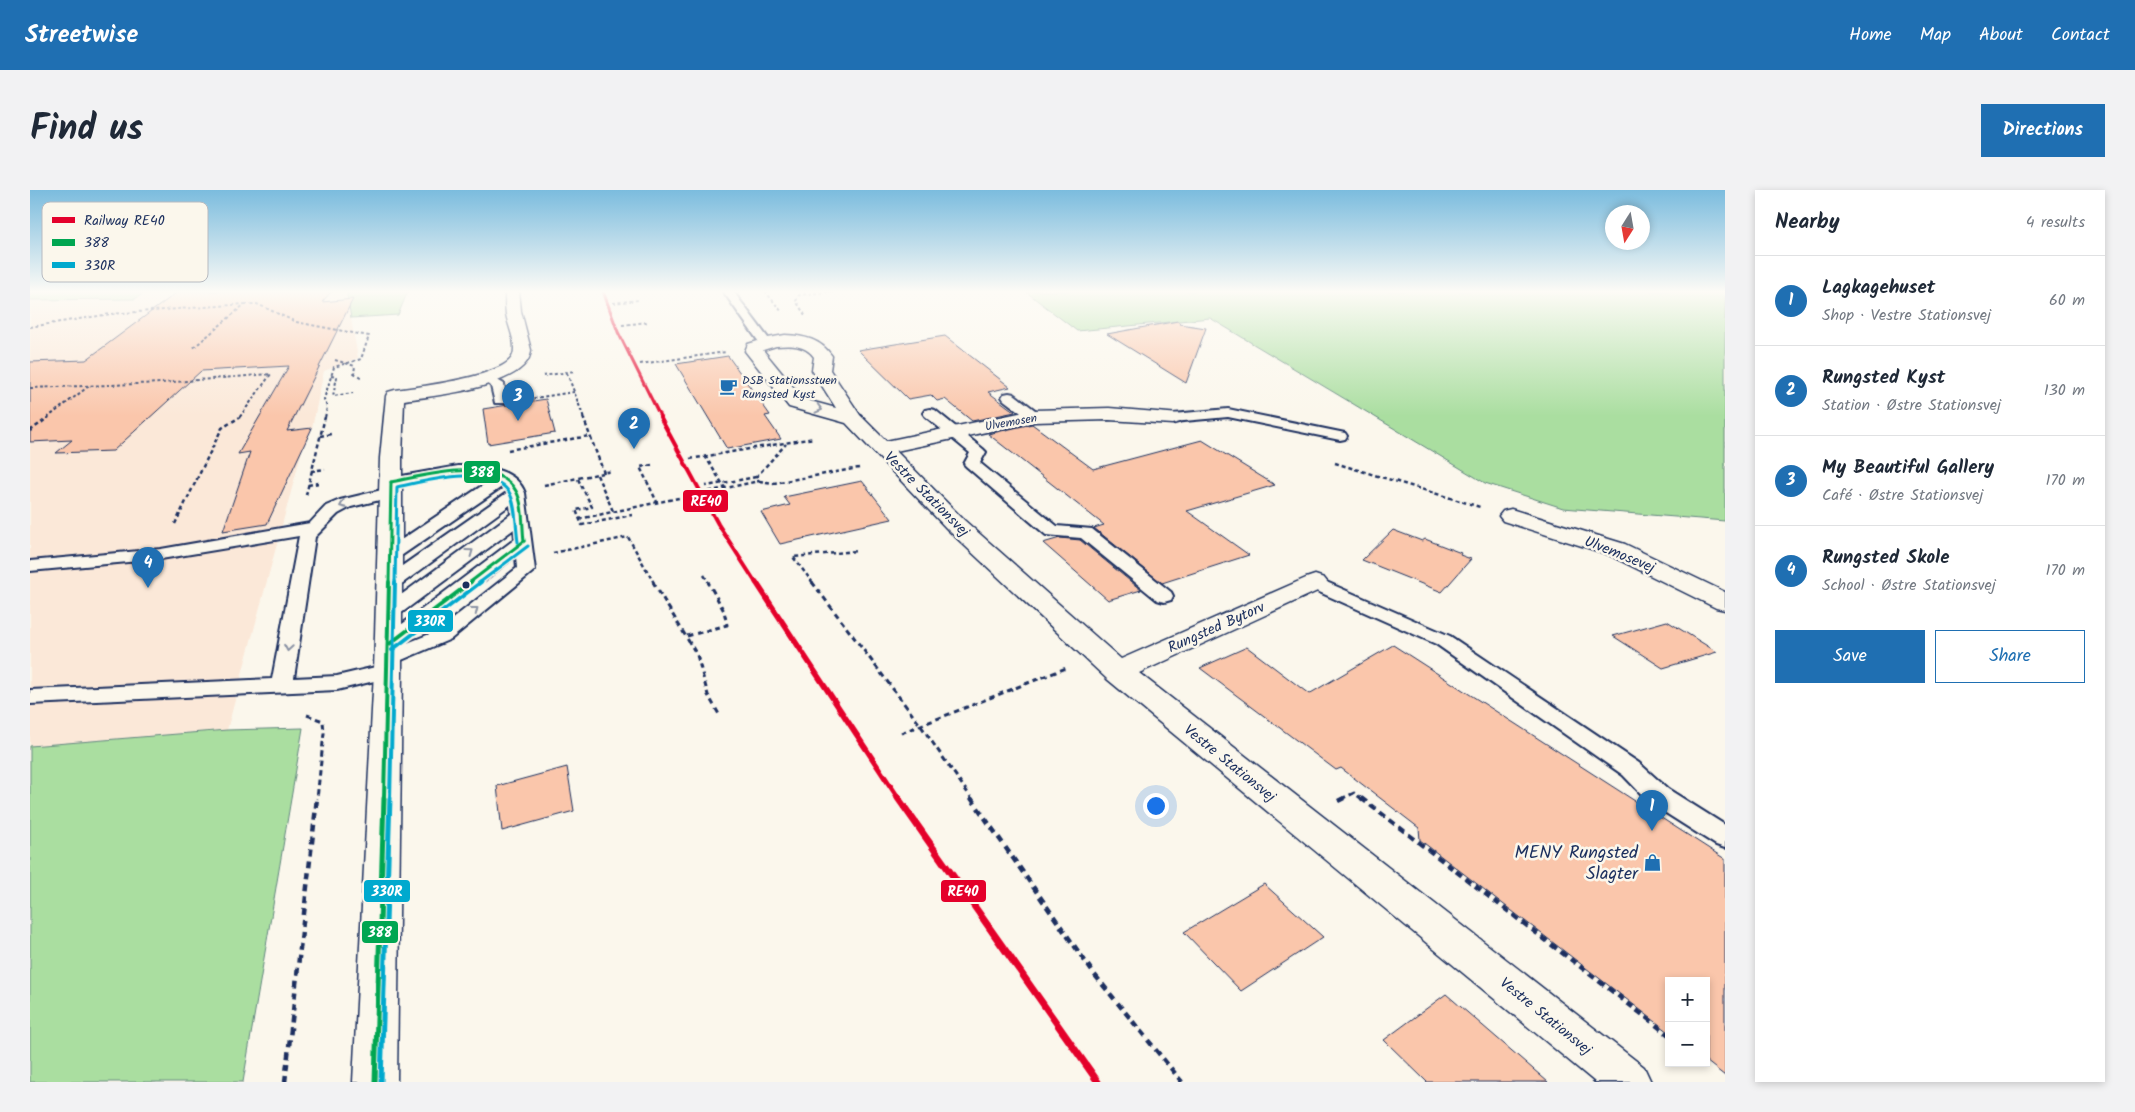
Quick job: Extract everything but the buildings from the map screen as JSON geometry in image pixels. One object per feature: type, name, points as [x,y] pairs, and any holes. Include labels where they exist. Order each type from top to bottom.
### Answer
[{"type":"street","points":[[374,1082],[388,647],[390,487],[395,396],[466,385],[489,379],[508,370],[522,356],[517,333]]},
{"type":"street","name":"Vestre Stationsvej","points":[[859,425],[796,403],[760,347],[783,340],[800,342],[815,347],[823,356],[821,370],[859,425],[956,525],[1117,672],[1629,1082]]},
{"type":"street","name":"Ulvemosen","points":[[888,455],[954,433],[1034,416],[1109,414],[1173,418]]},
{"type":"street","name":"Ulvemosevej","points":[[1511,516],[1616,549],[1725,602]]},
{"type":"street","name":"Rungsted Bytorv","points":[[1117,672],[1315,582]]},
{"type":"lane","points":[[752,333],[760,347]]},
{"type":"lane","points":[[489,379],[497,384],[500,400]]},
{"type":"lane","points":[[1009,397],[1034,416]]},
{"type":"lane","points":[[930,413],[978,452],[972,464],[1052,532],[1086,533],[1164,596]]},
{"type":"lane","points":[[1173,418],[1228,413],[1340,436]]},
{"type":"lane","points":[[30,566],[161,554],[305,529],[332,510],[346,503],[390,487],[456,471],[491,473],[504,478],[512,484],[516,492],[524,550],[337,683],[282,684],[30,698]]},
{"type":"lane","points":[[389,556],[504,478]]},
{"type":"lane","points":[[389,584],[516,492]]},
{"type":"lane","points":[[388,647],[520,516]]},
{"type":"lane","points":[[282,684],[307,536],[305,529]]},
{"type":"lane","points":[[1315,582],[1443,640],[1630,769],[1659,796],[1725,838]]},
{"type":"path","points":[[192,349],[211,333]]},
{"type":"path","points":[[305,529],[304,506],[327,407],[324,399],[334,368],[361,359],[369,336],[351,333]]},
{"type":"path","points":[[800,342],[817,334],[816,333]]},
{"type":"path","points":[[640,364],[760,347]]},
{"type":"path","points":[[335,360],[354,366],[354,374],[362,378]]},
{"type":"path","points":[[567,373],[604,473]]},
{"type":"path","points":[[30,388],[162,383],[271,374],[240,417],[222,428],[161,554]]},
{"type":"path","points":[[332,376],[337,377],[333,396],[353,393]]},
{"type":"path","points":[[30,431],[89,386]]},
{"type":"path","points":[[690,459],[787,443],[859,425]]},
{"type":"path","points":[[320,436],[331,434]]},
{"type":"path","points":[[706,486],[756,477],[787,443]]},
{"type":"path","points":[[579,518],[758,481],[774,483],[888,455]]},
{"type":"path","points":[[705,456],[725,488]]},
{"type":"path","points":[[1331,462],[1511,516]]},
{"type":"path","points":[[652,465],[640,467],[657,502]]},
{"type":"path","points":[[311,471],[325,469]]},
{"type":"path","points":[[516,492],[612,471]]},
{"type":"path","points":[[597,474],[613,512]]},
{"type":"path","points":[[756,477],[758,481]]},
{"type":"path","points":[[578,479],[592,507],[576,510],[582,525],[632,515]]},
{"type":"path","points":[[524,550],[628,537],[697,655],[708,695],[720,716]]},
{"type":"path","points":[[857,551],[793,557],[921,726],[1094,974],[1182,1082]]},
{"type":"path","points":[[687,636],[727,624],[724,611],[704,575]]},
{"type":"path","points":[[901,733],[1064,669]]},
{"type":"path","points":[[285,1082],[324,727],[323,721],[302,715]]},
{"type":"path","points":[[1302,820],[1354,793],[1665,1032]]},
{"type":"shaded area","points":[[30,333],[354,333],[358,358],[324,371],[312,428],[303,447],[227,730],[30,746]]},
{"type":"green space","points":[[1234,333],[1725,333],[1725,521],[1563,508],[1485,483]]},
{"type":"green space","points":[[303,728],[243,1082],[30,1082],[30,746],[227,730]]},
{"type":"rail line","name":"RE40","points":[[618,333],[642,382],[718,524],[874,764],[1098,1082]]},
{"type":"transit line","name":"388","points":[[391,482],[458,471],[477,471],[494,474],[507,480],[516,491],[524,541]]},
{"type":"transit line","name":"330R","points":[[381,1082],[394,671],[397,487],[440,479],[473,476],[488,478],[500,483],[511,496],[518,542]]},
{"type":"transit line","name":"388","points":[[375,1082],[388,671],[391,482]]},
{"type":"transit line","name":"388","points":[[388,645],[524,541]]},
{"type":"transit line","name":"330R","points":[[392,650],[528,546]]},
{"type":"place","name":"DSB Stationsstuen Rungsted Kyst","points":[[728,387]]},
{"type":"place","name":"My Beautiful Gallery","points":[[518,421]]},
{"type":"place","name":"Rungsted Kyst","points":[[634,449]]},
{"type":"place","name":"Rungsted Skole","points":[[148,588]]},
{"type":"place","name":"Lagkagehuset","points":[[1652,831]]},
{"type":"place","name":"MENY Rungsted Slagter","points":[[1652,862]]}]
